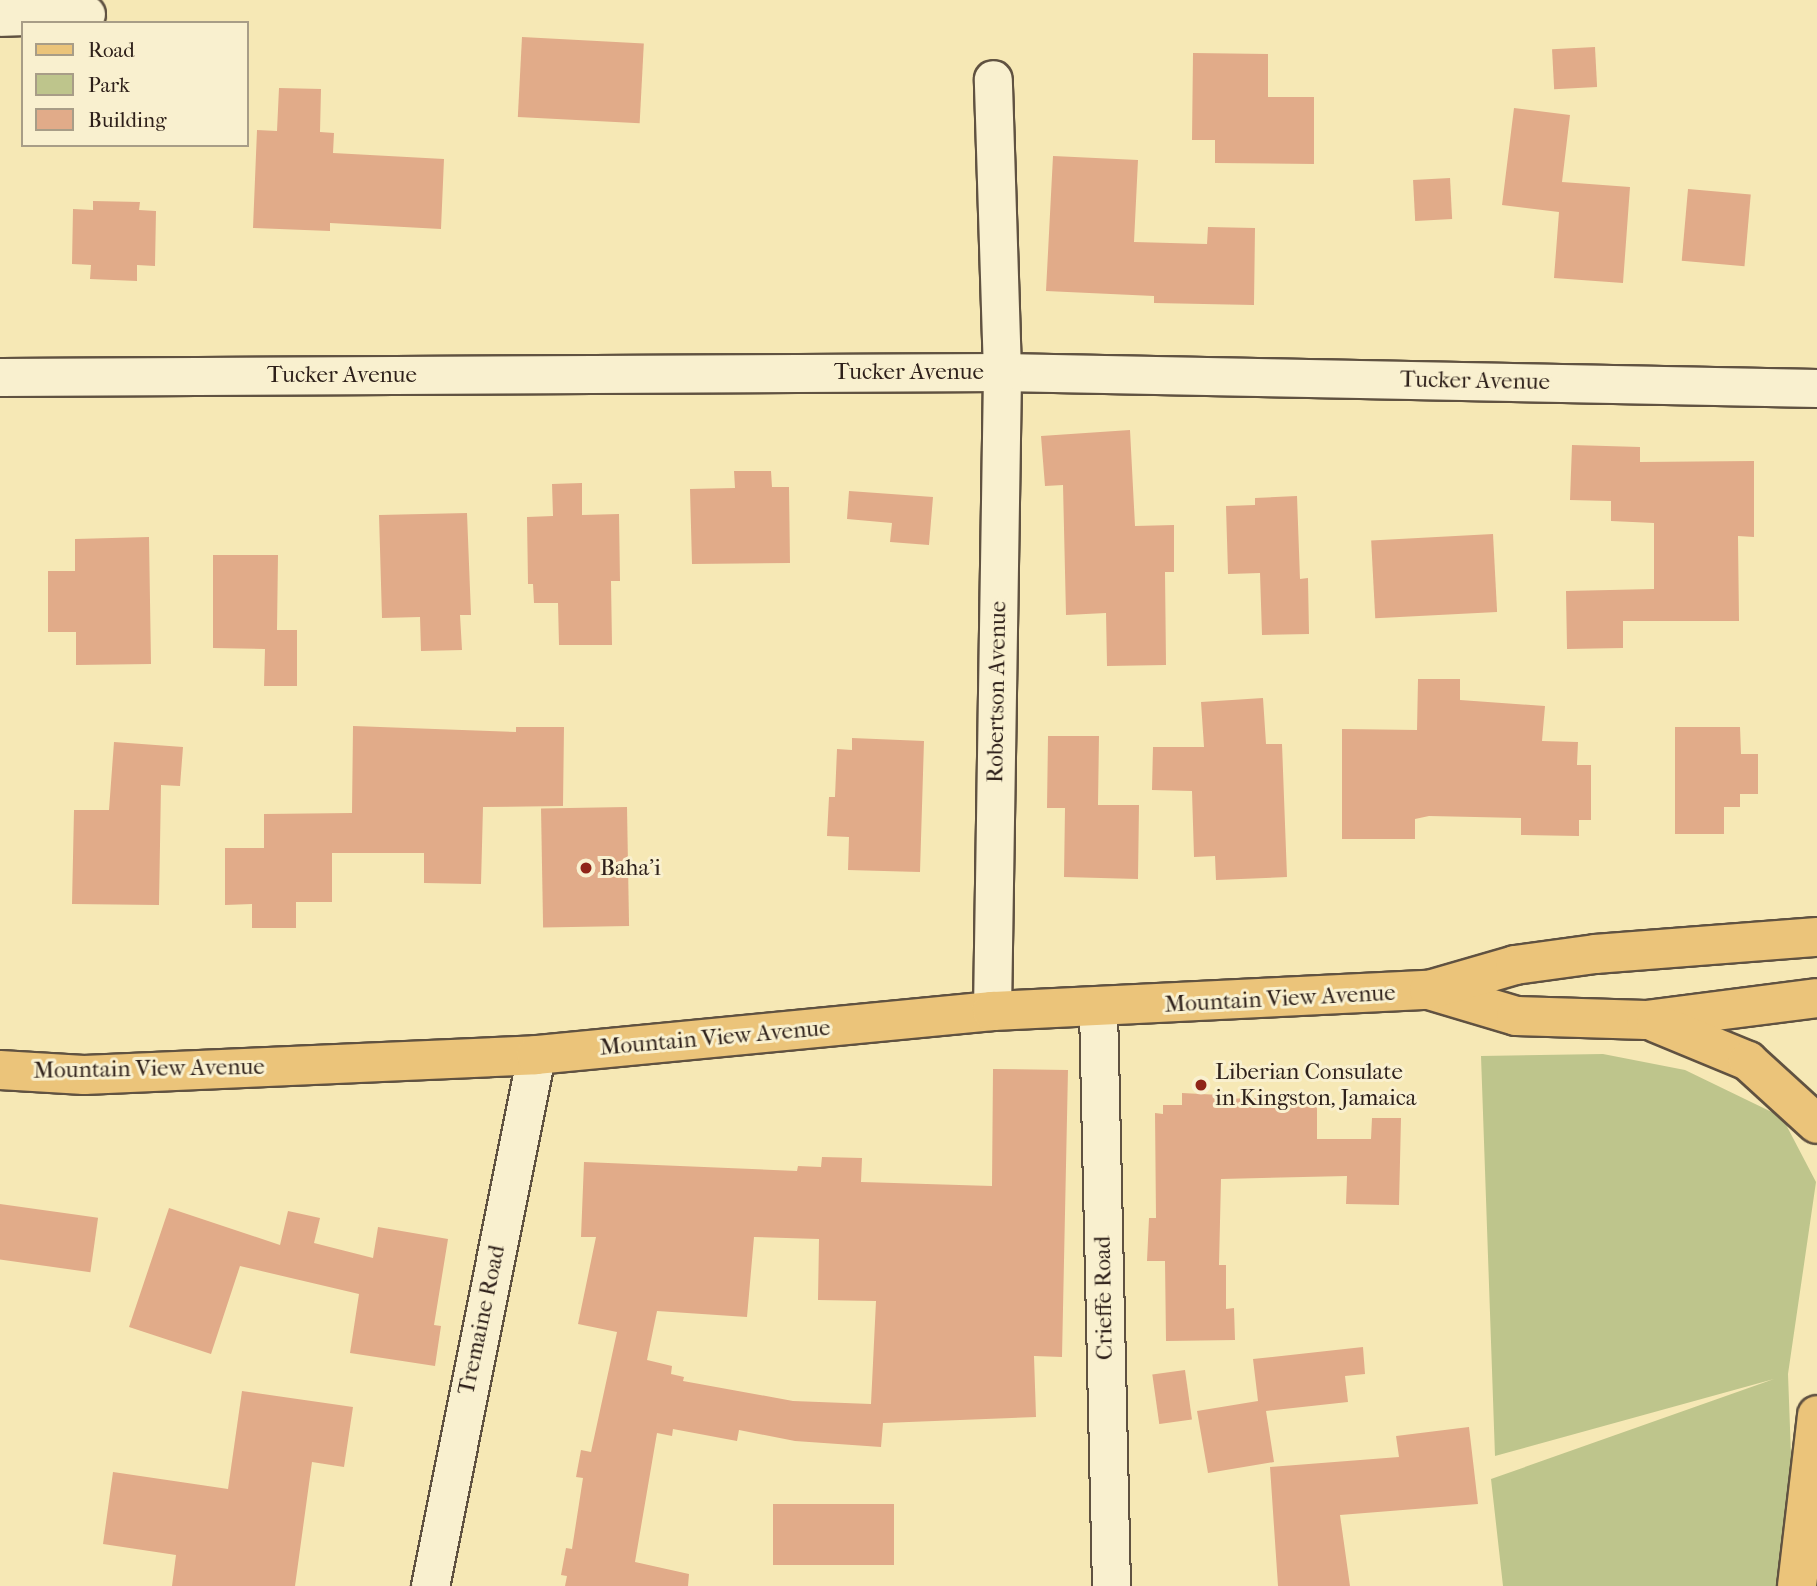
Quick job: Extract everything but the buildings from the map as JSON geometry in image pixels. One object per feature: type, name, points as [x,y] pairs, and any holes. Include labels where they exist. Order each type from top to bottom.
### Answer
[{"type":"main road","name":"Mountain View Avenue","points":[[0,1070],[84,1075],[536,1055],[992,1011],[1098,1010],[1429,990],[1515,965],[1595,954],[1817,937]]},
{"type":"main road","name":"Mountain View Avenue","points":[[1429,990],[1516,1016],[1646,1020],[1817,998]]},
{"type":"main road","points":[[1646,1020],[1748,1061],[1817,1124]]},
{"type":"main road","points":[[1797,1586],[1817,1415]]},
{"type":"street","points":[[0,17],[86,14]]},
{"type":"street","name":"Robertson Avenue","points":[[992,1011],[1002,372],[993,79]]},
{"type":"street","name":"Tucker Avenue","points":[[0,377],[1002,372],[1817,388]]},
{"type":"street","name":"Crieffe Road","points":[[1098,1010],[1111,1586]]},
{"type":"street","name":"Tremaine Road","points":[[430,1586],[536,1055]]},
{"type":"green space","points":[[1603,1054],[1685,1070],[1782,1117],[1816,1182],[1788,1374],[1794,1536],[1782,1586],[1503,1586],[1491,1479],[1774,1379],[1495,1456],[1481,1056]]},
{"type":"place","name":"Baha'i","points":[[586,868]]},
{"type":"place","name":"Liberian Consulate in Kingston, Jamaica","points":[[1201,1085]]}]
